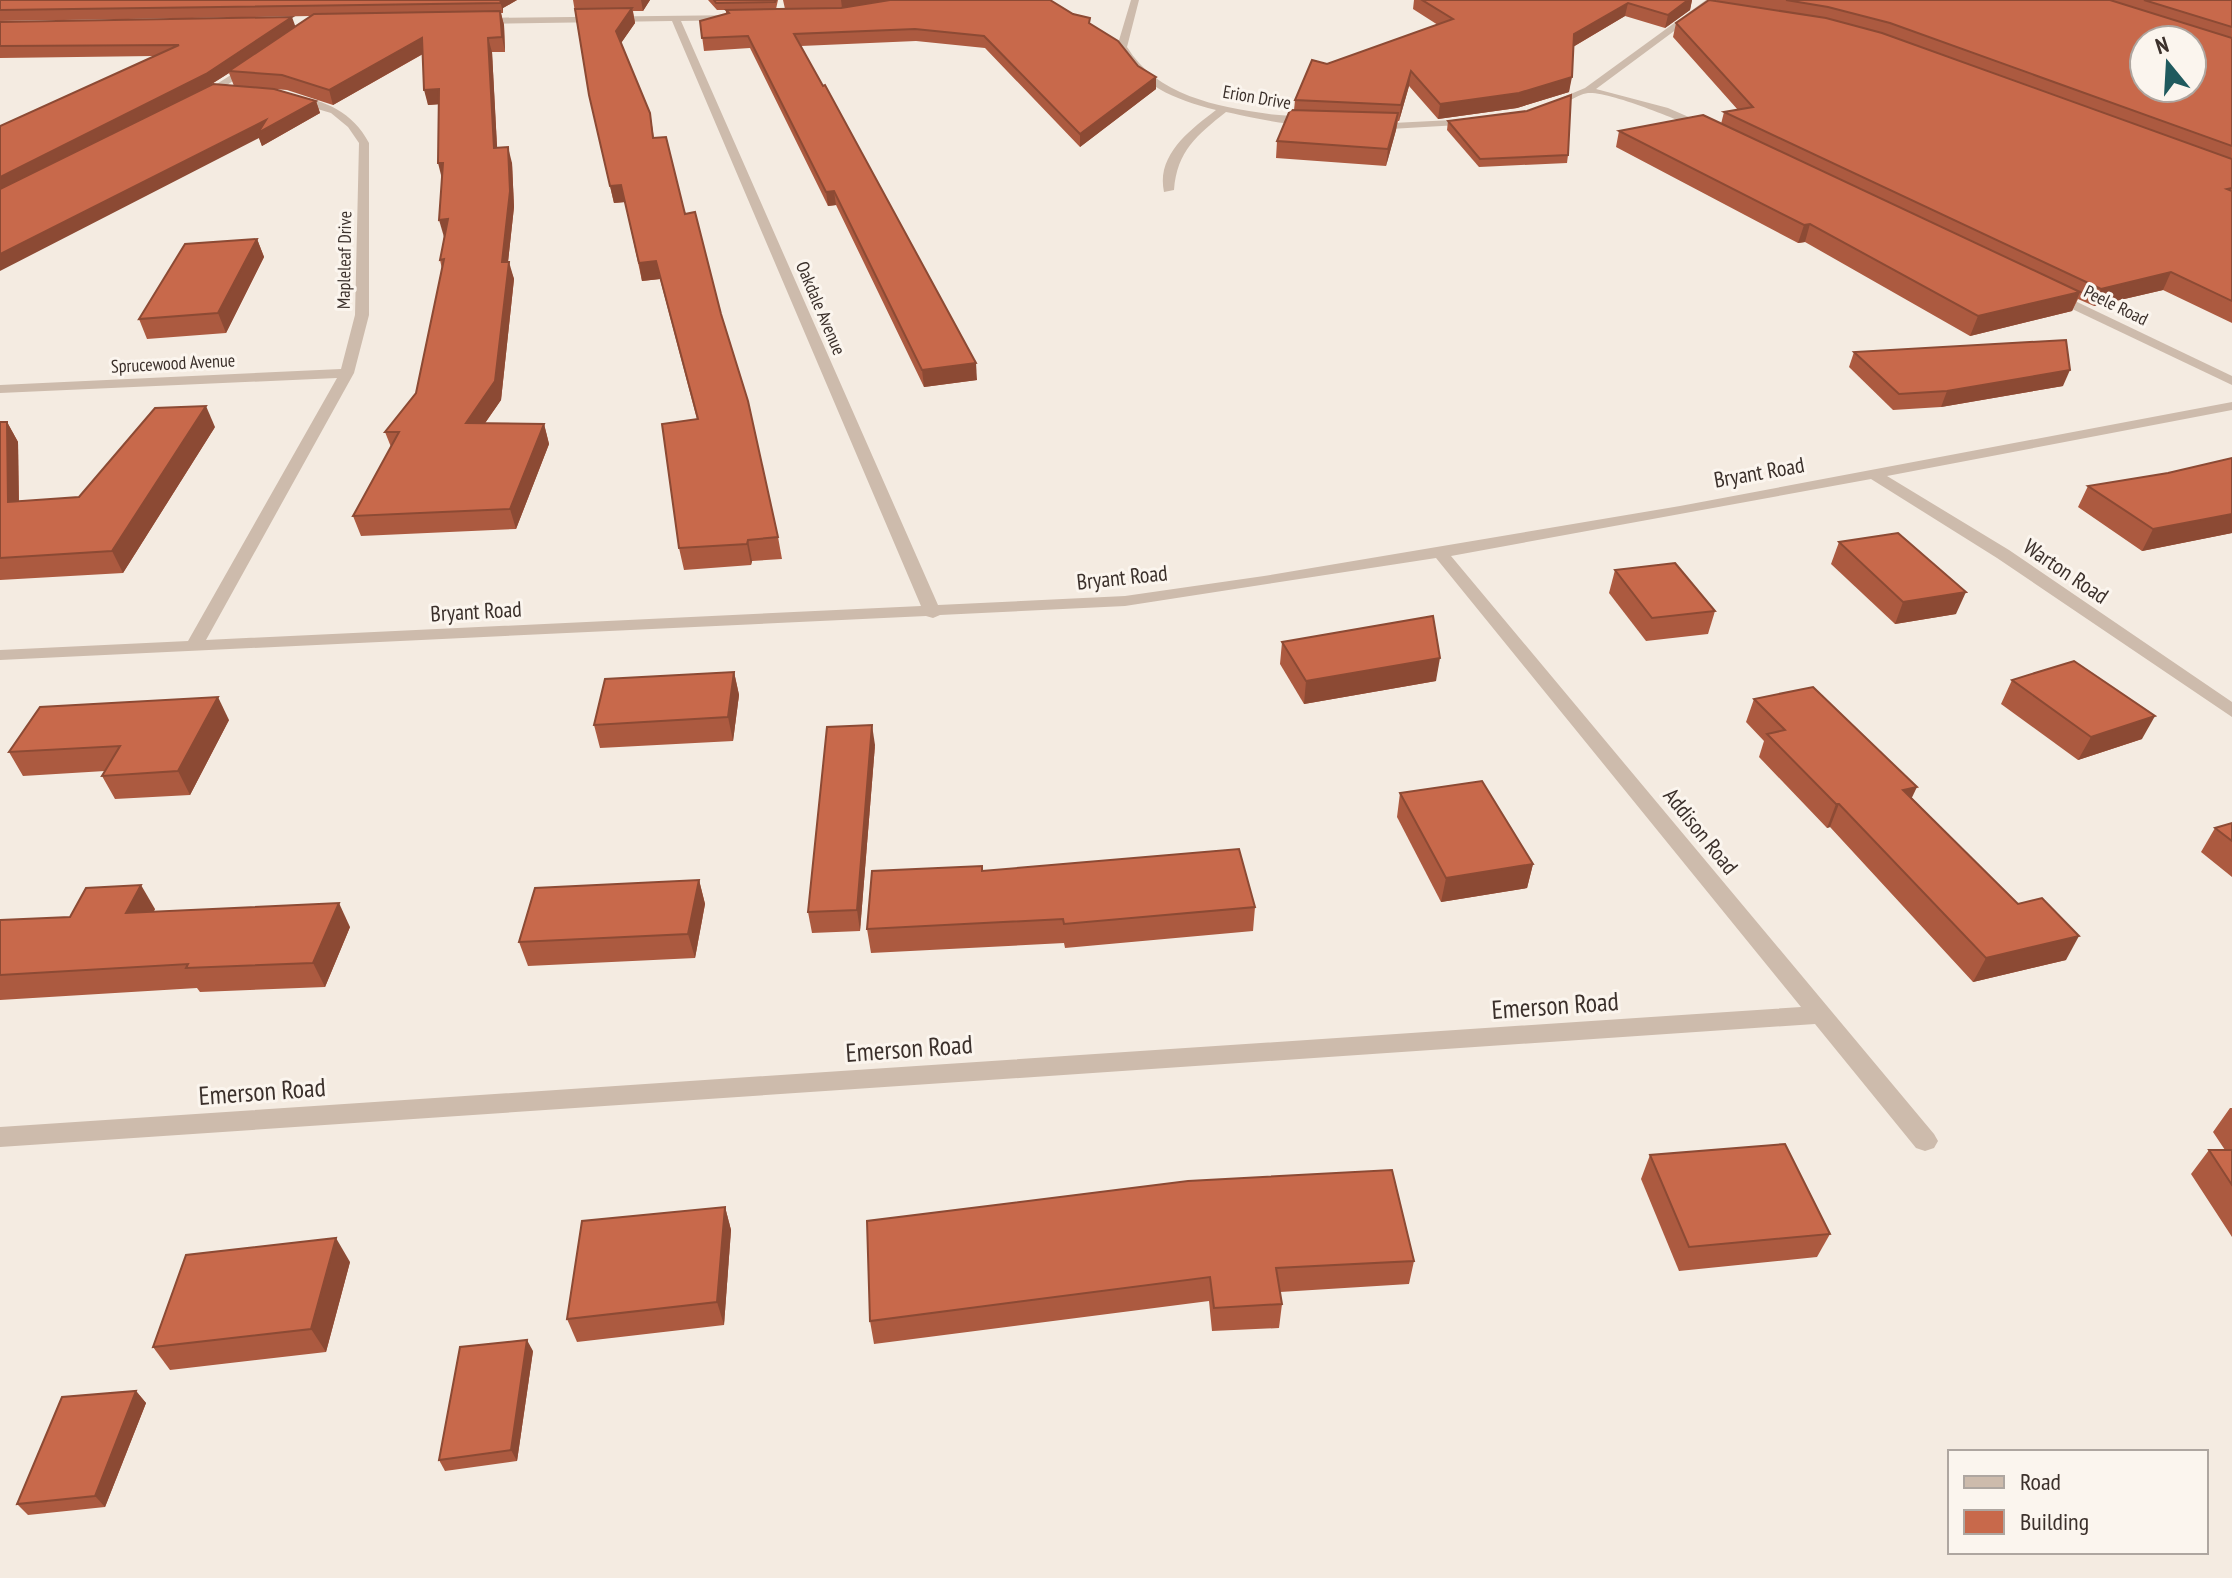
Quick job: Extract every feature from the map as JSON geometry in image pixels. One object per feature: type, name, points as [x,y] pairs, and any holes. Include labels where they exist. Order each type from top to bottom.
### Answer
[{"type":"street","name":"Erion Drive","points":[[1135,0],[1122,47],[1133,67],[1163,86],[1223,109],[1329,124]]},
{"type":"street","points":[[1690,4],[1711,5]]},
{"type":"street","points":[[1542,108],[1588,90],[1711,5]]},
{"type":"street","points":[[471,22],[751,16]]},
{"type":"street","name":"Oakdale Avenue","points":[[675,18],[933,613]]},
{"type":"street","points":[[188,105],[264,57]]},
{"type":"street","points":[[215,90],[244,93]]},
{"type":"street","points":[[1588,90],[1664,110],[1720,135]]},
{"type":"street","name":"Mapleleaf Drive","points":[[194,646],[347,373],[362,315],[364,143],[359,130],[334,111],[302,99],[273,96]]},
{"type":"street","points":[[1168,190],[1171,159],[1181,143],[1223,109]]},
{"type":"street","points":[[1355,126],[1485,121]]},
{"type":"street","name":"Peele Road","points":[[2042,289],[2232,381]]},
{"type":"street","name":"Sprucewood Avenue","points":[[0,389],[347,373]]},
{"type":"street","name":"Bryant Road","points":[[0,655],[933,613],[1125,601],[1292,579],[1440,553],[2232,406]]},
{"type":"street","name":"Warton Road","points":[[1871,473],[2003,554],[2232,711]]},
{"type":"street","name":"Addison Road","points":[[1440,553],[1925,1141]]},
{"type":"street","name":"Emerson Road","points":[[0,1137],[1821,1015]]},
{"type":"building","points":[[0,0],[500,0],[501,3],[0,10]]},
{"type":"building","points":[[714,0],[776,0],[716,3]]},
{"type":"building","points":[[890,0],[1050,0],[1073,14],[1090,18],[1089,23],[1118,41],[1138,66],[1156,77],[1080,134],[984,36],[915,29],[794,34],[825,85],[976,363],[922,370],[834,191],[826,192],[748,36],[702,38],[700,21],[729,13],[726,10],[841,8]]},
{"type":"building","points":[[1422,0],[1688,0],[1668,15],[1628,3],[1574,34],[1572,77],[1519,93],[1440,104],[1411,71],[1401,105],[1295,100],[1312,60],[1327,64],[1453,19]]},
{"type":"building","points":[[1709,0],[1826,18],[1882,33],[2232,159],[2232,188],[2227,189],[2232,191],[2232,301],[2171,272],[2101,289],[1724,112],[1753,107],[1676,23]]},
{"type":"building","points":[[1786,0],[2110,0],[2187,24],[2128,24],[2128,104],[2208,104],[2208,31],[2232,38],[2232,146],[1890,23]]},
{"type":"building","points":[[2144,0],[2232,0],[2232,27]]},
{"type":"building","points":[[632,8],[616,31],[650,113],[653,138],[666,137],[685,214],[695,212],[721,314],[748,401],[778,537],[748,540],[747,544],[679,548],[662,424],[698,419],[656,261],[639,263],[621,185],[610,186],[589,95],[575,9]]},
{"type":"building","points":[[500,11],[502,37],[488,38],[494,148],[508,147],[510,191],[502,262],[509,262],[495,381],[466,423],[544,424],[510,509],[353,516],[399,432],[385,432],[416,393],[444,259],[440,260],[448,219],[439,220],[443,163],[438,163],[439,89],[424,90],[422,38],[329,90],[282,75],[229,71],[314,14]]},
{"type":"building","points":[[292,17],[206,74],[0,177],[0,126],[179,45],[0,46],[0,22]]},
{"type":"building","points":[[213,84],[274,89],[316,101],[258,133],[266,120],[0,254],[0,189]]},
{"type":"building","points":[[1571,95],[1568,155],[1480,159],[1448,121],[1527,111]]},
{"type":"building","points":[[1290,110],[1398,113],[1388,149],[1277,141]]},
{"type":"building","points":[[1703,115],[2080,292],[1978,316],[1810,224],[1804,225],[1619,131]]},
{"type":"building","points":[[257,239],[218,313],[139,319],[185,244]]},
{"type":"building","points":[[2066,340],[2070,370],[1947,391],[1899,394],[1854,352]]},
{"type":"building","points":[[206,406],[112,551],[0,558],[0,422],[7,422],[8,502],[79,497],[155,408]]},
{"type":"building","points":[[2232,458],[2232,514],[2153,529],[2088,486],[2168,473]]},
{"type":"building","points":[[1898,533],[1966,592],[1903,602],[1839,542]]},
{"type":"building","points":[[1675,563],[1715,611],[1652,618],[1615,570]]},
{"type":"building","points":[[1433,616],[1440,658],[1306,681],[1282,642]]},
{"type":"building","points":[[2074,661],[2155,716],[2091,737],[2012,680]]},
{"type":"building","points":[[734,672],[728,717],[594,725],[605,679]]},
{"type":"building","points":[[1813,687],[1917,787],[1903,790],[2018,904],[2042,898],[2079,936],[1986,958],[1839,804],[1767,734],[1785,730],[1754,699]]},
{"type":"building","points":[[218,697],[178,771],[102,776],[120,746],[9,752],[40,707]]},
{"type":"building","points":[[872,725],[857,910],[808,912],[827,727]]},
{"type":"building","points":[[1482,781],[1533,864],[1446,878],[1400,793]]},
{"type":"building","points":[[2232,823],[2232,841],[2215,828]]},
{"type":"building","points":[[1239,849],[1255,907],[1064,924],[1063,919],[867,929],[872,871],[982,866],[982,871]]},
{"type":"building","points":[[699,880],[688,934],[519,942],[535,888]]},
{"type":"building","points":[[141,885],[126,913],[339,903],[313,963],[186,968],[188,964],[0,975],[0,920],[70,917],[86,888]]},
{"type":"building","points":[[1785,1144],[1830,1234],[1689,1247],[1650,1155]]},
{"type":"building","points":[[2209,1150],[2232,1150],[2232,1185]]},
{"type":"building","points":[[1392,1170],[1414,1261],[1276,1268],[1282,1304],[1214,1308],[1210,1277],[870,1321],[867,1221],[1188,1181]]},
{"type":"building","points":[[725,1207],[717,1302],[567,1319],[582,1221]]},
{"type":"building","points":[[336,1238],[311,1329],[153,1347],[186,1255]]},
{"type":"building","points":[[527,1340],[511,1450],[439,1460],[460,1347]]},
{"type":"building","points":[[136,1391],[95,1496],[17,1504],[62,1397]]}]
